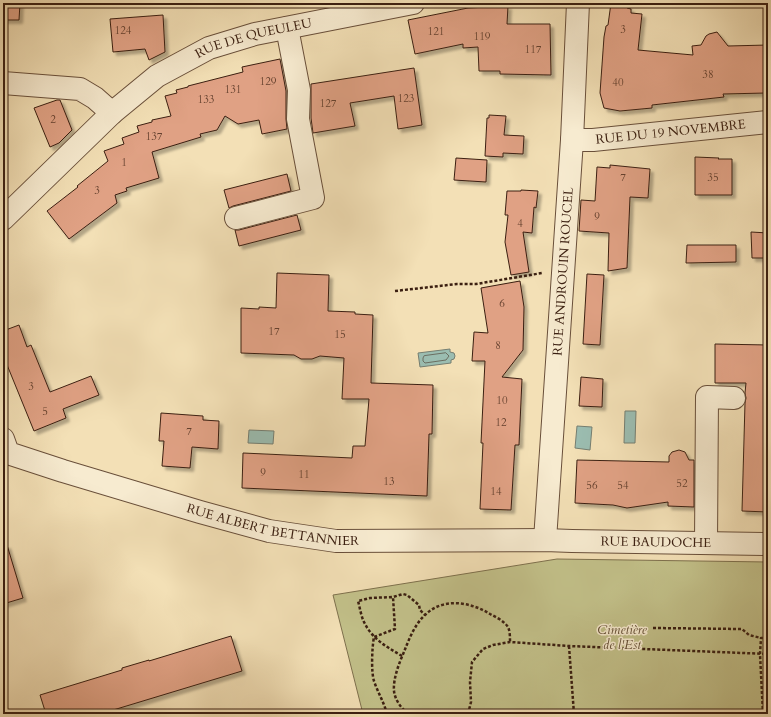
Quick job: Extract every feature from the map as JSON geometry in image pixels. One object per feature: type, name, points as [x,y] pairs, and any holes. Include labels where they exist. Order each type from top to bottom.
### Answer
[{"type":"street","name":"RUE DE QUEULEU","points":[[3,219],[112,113],[157,76],[209,48],[255,34],[413,3]]},
{"type":"street","name":"RUE ANDROUIN ROUCEL","points":[[545,540],[572,140],[578,3]]},
{"type":"street","points":[[236,218],[313,198],[298,119],[299,90],[287,28]]},
{"type":"street","points":[[3,83],[80,89],[95,98],[112,113]]},
{"type":"street","name":"RUE DU 19 NOVEMBRE","points":[[572,140],[592,140],[768,122]]},
{"type":"street","points":[[706,543],[708,398],[734,398]]},
{"type":"street","name":"RUE ALBERT BETTANNIER","points":[[5,448],[70,474],[269,531],[336,541],[545,540]]},
{"type":"street","name":"RUE BAUDOCHE","points":[[545,540],[768,544]]},
{"type":"path","points":[[395,292],[457,284],[476,284],[547,272],[563,274]]},
{"type":"path","points":[[402,656],[374,637],[369,631],[364,621],[358,601],[370,598],[393,597],[403,594],[407,595],[418,605],[420,610],[425,615]]},
{"type":"path","points":[[374,637],[395,629],[393,597]]},
{"type":"path","points":[[408,714],[403,710],[394,691],[396,677],[402,656],[414,628],[425,615],[437,607],[451,603],[478,607],[500,620],[508,627],[510,642]]},
{"type":"path","points":[[653,628],[742,629],[749,635],[768,638]]},
{"type":"path","points":[[374,637],[372,644],[374,680],[387,714]]},
{"type":"path","points":[[761,638],[760,654],[763,714]]},
{"type":"path","points":[[468,714],[471,702],[470,682],[472,662],[483,649],[492,645],[510,642],[569,646],[768,654]]},
{"type":"path","points":[[569,646],[574,714]]},
{"type":"green space","name":"Cimetière de l'Est","points":[[557,559],[768,562],[768,714],[363,714],[333,595]]},
{"type":"water","points":[[450,349],[450,352],[454,353],[455,356],[454,359],[451,360],[451,363],[420,367],[418,353]]},
{"type":"water","points":[[625,411],[636,411],[635,443],[624,443]]},
{"type":"water","points":[[577,426],[592,427],[590,450],[575,448]]},
{"type":"water","points":[[249,430],[274,431],[273,444],[248,443]]},
{"type":"building","points":[[3,3],[20,3],[19,20],[3,20]]},
{"type":"building","points":[[611,3],[628,3],[627,8],[631,9],[631,13],[642,14],[638,50],[693,55],[692,46],[701,45],[706,36],[717,32],[728,46],[768,45],[768,90],[766,90],[766,93],[723,94],[724,97],[652,105],[652,108],[620,111],[604,108],[600,93],[604,37],[606,26],[608,25]]},
{"type":"building","points":[[508,6],[507,24],[550,24],[551,75],[500,74],[500,71],[479,71],[478,47],[463,48],[463,44],[415,54],[408,20],[468,8]]},
{"type":"building","points":[[163,15],[165,52],[149,60],[145,49],[113,52],[110,19]]},
{"type":"building","points":[[280,59],[286,91],[287,129],[262,134],[259,120],[238,124],[225,116],[217,130],[200,134],[201,137],[152,152],[159,178],[126,188],[127,191],[115,195],[117,203],[69,239],[47,211],[108,161],[104,151],[124,144],[122,138],[139,132],[137,126],[152,122],[152,120],[171,116],[165,96],[177,93],[176,90],[188,86],[243,72],[242,67]]},
{"type":"building","points":[[414,68],[422,125],[398,129],[394,96],[350,103],[355,126],[313,133],[311,118],[311,84]]},
{"type":"building","points":[[60,100],[72,130],[59,143],[50,147],[34,108]]},
{"type":"building","points":[[489,115],[506,116],[504,135],[524,136],[523,154],[503,153],[503,157],[485,156],[487,118],[489,118]]},
{"type":"building","points":[[695,157],[732,159],[732,195],[695,195]]},
{"type":"building","points":[[456,158],[487,160],[486,182],[454,180]]},
{"type":"building","points":[[610,165],[650,169],[648,198],[630,197],[627,268],[608,271],[609,233],[579,231],[581,200],[595,201],[597,167],[610,168]]},
{"type":"building","points":[[287,174],[291,191],[229,208],[224,190]]},
{"type":"building","points":[[507,191],[538,191],[536,208],[534,207],[532,233],[523,232],[529,272],[511,275],[505,242],[508,215],[505,215]]},
{"type":"building","points":[[297,215],[301,230],[239,246],[235,230]]},
{"type":"building","points":[[751,232],[768,233],[768,258],[752,258]]},
{"type":"building","points":[[687,245],[736,245],[736,262],[686,263]]},
{"type":"building","points":[[277,273],[329,275],[328,311],[355,312],[355,314],[373,315],[371,383],[433,385],[432,434],[429,434],[427,496],[242,488],[243,453],[352,458],[353,446],[365,446],[369,399],[342,399],[344,358],[320,356],[312,359],[301,359],[294,355],[241,353],[241,308],[276,308]]},
{"type":"building","points":[[587,274],[604,275],[600,345],[583,344]]},
{"type":"building","points":[[520,281],[524,307],[523,350],[502,377],[522,379],[519,445],[515,445],[511,510],[480,509],[483,443],[481,443],[485,361],[472,361],[474,332],[488,333],[481,288]]},
{"type":"building","points":[[19,325],[27,347],[31,345],[50,392],[91,376],[99,395],[63,409],[66,418],[34,431],[3,355],[3,331]]},
{"type":"building","points":[[715,344],[768,345],[768,512],[742,511],[746,383],[715,383]]},
{"type":"building","points":[[581,377],[603,379],[602,407],[579,406]]},
{"type":"building","points":[[161,413],[203,416],[203,420],[219,421],[218,449],[192,447],[190,468],[162,466],[164,441],[159,441]]},
{"type":"building","points":[[679,450],[685,452],[689,460],[694,460],[694,507],[668,506],[668,502],[627,508],[613,505],[575,503],[577,460],[669,462],[669,456],[672,452]]},
{"type":"building","points":[[7,545],[23,598],[3,604],[3,546]]},
{"type":"building","points":[[231,636],[242,671],[100,714],[46,714],[40,695],[122,670],[122,668]]}]
